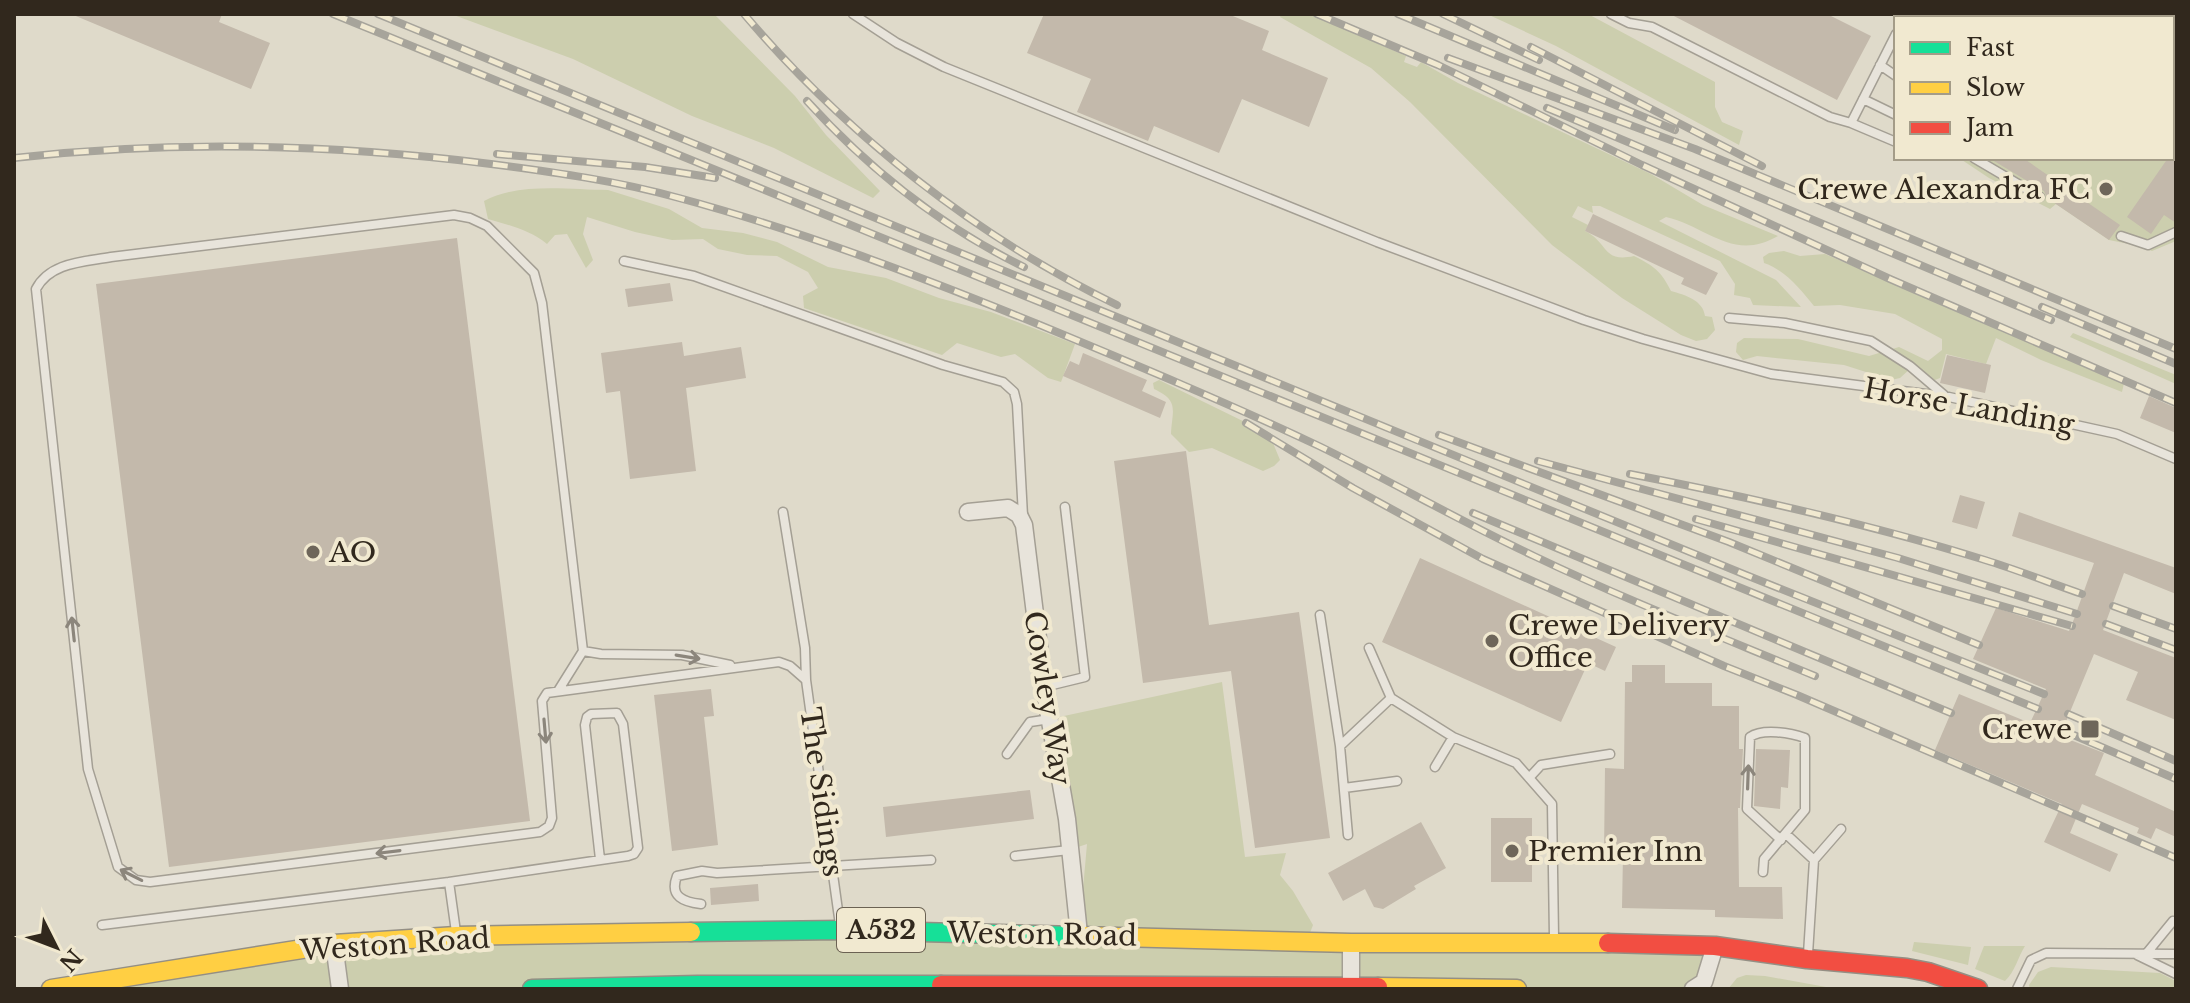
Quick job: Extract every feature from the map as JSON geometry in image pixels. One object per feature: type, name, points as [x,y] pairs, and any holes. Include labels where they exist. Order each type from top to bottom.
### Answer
[{"type":"main road","name":"Weston Road","points":[[51,989],[334,944],[456,936],[841,930],[1351,943],[1554,942],[1715,946],[1928,972],[1978,989]]},
{"type":"main road","name":"Weston Road","points":[[1844,963],[1917,989]]},
{"type":"main road","points":[[533,989],[873,986],[1517,989]]},
{"type":"street","points":[[968,512],[1008,508],[1019,515],[1024,525]]},
{"type":"street","name":"Cowley Way","points":[[1024,525],[1044,687],[1067,819],[1079,934]]},
{"type":"street","points":[[1351,943],[1351,986]]},
{"type":"street","points":[[334,944],[340,989]]},
{"type":"street","points":[[1693,989],[1704,982],[1715,946]]},
{"type":"lane","name":"Horse Landing","points":[[853,14],[897,43],[944,67],[1362,236],[1584,320],[1758,370],[1949,397],[2117,434],[2176,459]]},
{"type":"lane","points":[[1611,14],[1629,23],[1652,27],[1830,117],[1894,141]]},
{"type":"lane","points":[[1851,123],[1894,38]]},
{"type":"lane","points":[[1880,65],[1894,75]]},
{"type":"lane","points":[[1863,99],[1894,114]]},
{"type":"lane","points":[[1977,160],[2040,197]]},
{"type":"lane","points":[[454,215],[487,226],[534,273],[542,303],[583,651],[558,691],[547,693],[542,701],[552,818],[549,826],[540,832],[150,882],[136,880],[118,867],[88,769],[36,289],[41,279],[56,268],[111,257],[454,215]]},
{"type":"lane","points":[[2121,236],[2148,245],[2176,232]]},
{"type":"lane","points":[[624,261],[694,276],[943,365],[1003,382],[1014,392],[1017,404],[1024,525]]},
{"type":"lane","points":[[1729,318],[1785,323],[1871,341],[1910,366],[1940,393],[1949,397]]},
{"type":"lane","points":[[1044,687],[1085,677],[1065,507]]},
{"type":"lane","points":[[783,512],[805,648],[806,680]]},
{"type":"lane","points":[[1320,615],[1340,746],[1348,835]]},
{"type":"lane","points":[[1369,648],[1391,698],[1453,737],[1516,763],[1552,804],[1554,942]]},
{"type":"lane","name":"The Sidings","points":[[583,651],[682,655],[739,667]]},
{"type":"lane","name":"The Sidings","points":[[558,691],[779,662],[790,666],[806,680],[841,930]]},
{"type":"lane","points":[[1340,746],[1391,698]]},
{"type":"lane","points":[[102,925],[449,882],[634,854],[638,848],[623,724],[617,713],[591,714],[585,725],[600,859]]},
{"type":"lane","points":[[1007,754],[1030,722],[1050,719]]},
{"type":"lane","points":[[1763,872],[1764,859],[1784,837],[1805,810],[1805,738],[1793,734],[1756,733],[1750,737],[1747,809],[1784,837],[1814,860]]},
{"type":"lane","points":[[1435,767],[1453,737]]},
{"type":"lane","points":[[1529,778],[1541,765],[1610,754]]},
{"type":"lane","points":[[1344,788],[1397,781]]},
{"type":"lane","points":[[1807,959],[1814,860],[1841,829]]},
{"type":"lane","points":[[1015,856],[1069,850]]},
{"type":"lane","points":[[701,904],[683,902],[678,898],[675,889],[677,876],[702,871],[717,873],[931,860]]},
{"type":"lane","points":[[449,882],[456,936]]},
{"type":"lane","points":[[2146,954],[2173,921]]},
{"type":"lane","points":[[2017,989],[2031,960],[2046,953],[2176,954]]},
{"type":"lane","points":[[2135,954],[2176,974]]},
{"type":"green space","points":[[451,14],[714,14],[795,96],[826,135],[880,191],[873,198],[774,148],[692,116],[573,59]]},
{"type":"green space","points":[[1281,14],[1311,14],[1406,56],[1404,62],[1417,67],[1421,62],[1458,83],[1651,174],[1703,205],[1778,236],[1762,243],[1734,244],[1666,217],[1659,221],[1776,280],[1801,307],[1753,305],[1750,298],[1734,295],[1735,284],[1720,261],[1600,206],[1592,206],[1593,213],[1578,206],[1572,217],[1588,225],[1585,231],[1611,254],[1616,257],[1634,256],[1647,263],[1660,274],[1671,291],[1692,299],[1701,306],[1705,316],[1712,317],[1715,330],[1707,339],[1696,341],[1681,335],[1622,298],[1552,245],[1410,102],[1371,68],[1280,17]]},
{"type":"green space","points":[[1487,14],[1588,14],[1715,82],[1715,107],[1722,122],[1743,131],[1739,145],[1556,46]]},
{"type":"green space","points":[[2176,14],[2176,241],[2152,251],[2109,240],[2056,204],[2050,209],[1989,178],[1962,160],[2174,160],[2174,16],[1914,16]]},
{"type":"green space","points":[[529,189],[608,190],[669,209],[702,228],[743,233],[777,242],[828,267],[886,278],[939,298],[991,312],[1075,344],[1061,382],[1048,378],[1015,354],[1001,357],[957,343],[942,355],[804,308],[803,296],[818,288],[808,272],[777,256],[747,255],[718,249],[703,239],[672,240],[587,217],[583,234],[593,260],[586,268],[567,234],[555,235],[547,244],[526,232],[488,219],[484,201]]},
{"type":"green space","points":[[1784,251],[1800,256],[1825,254],[2124,383],[2122,392],[2041,360],[1996,338],[1986,364],[1946,354],[1940,378],[1930,382],[1911,368],[1900,378],[1891,380],[1844,365],[1757,356],[1743,360],[1736,352],[1737,343],[1744,338],[1798,339],[1869,356],[1899,347],[1928,361],[1942,350],[1942,339],[1895,314],[1840,305],[1814,306],[1786,275],[1764,263],[1763,257],[1769,253]]},
{"type":"green space","points":[[2073,333],[2176,375],[2176,384],[2070,337]]},
{"type":"green space","points":[[1159,380],[1253,426],[1273,443],[1280,460],[1263,471],[1212,448],[1189,452],[1171,434],[1173,407],[1168,398],[1154,389],[1153,383]]},
{"type":"green space","points":[[1222,682],[1245,857],[1286,853],[1280,875],[1313,925],[1307,941],[1715,946],[1693,989],[51,989],[334,944],[1079,934],[1087,844],[1069,850],[1050,719]]},
{"type":"green space","points":[[1914,942],[1971,947],[1968,965],[1912,951]]},
{"type":"green space","points":[[1984,946],[2025,946],[2005,981],[1975,969]]},
{"type":"green space","points":[[2051,967],[2160,973],[2176,981],[2176,989],[2030,989],[2029,985],[2038,972]]},
{"type":"green space","points":[[1746,975],[1837,989],[1728,989],[1737,978]]},
{"type":"building","points":[[71,14],[222,14],[219,22],[270,43],[251,89]]},
{"type":"building","points":[[1044,14],[1228,14],[1269,31],[1262,50],[1328,78],[1309,127],[1242,99],[1219,153],[1154,126],[1148,141],[1077,112],[1091,79],[1027,53]]},
{"type":"building","points":[[1670,14],[1827,14],[1871,36],[1837,100]]},
{"type":"building","points":[[2176,146],[2176,223],[2164,215],[2151,234],[2127,217],[2167,160],[2174,160]]},
{"type":"building","points":[[1992,160],[2026,160],[2120,225],[2109,240],[2047,198],[2044,191]]},
{"type":"building","points":[[1593,214],[1718,273],[1706,295],[1681,284],[1684,278],[1585,231]]},
{"type":"building","name":"AO","points":[[457,238],[530,821],[169,867],[96,284]]},
{"type":"building","points":[[670,283],[673,301],[628,307],[625,289]]},
{"type":"building","points":[[682,342],[684,356],[741,347],[746,378],[686,388],[696,471],[630,479],[620,391],[606,393],[601,353]]},
{"type":"building","points":[[1083,353],[1147,380],[1142,391],[1166,402],[1160,418],[1063,376],[1070,361],[1079,365]]},
{"type":"building","points":[[1947,355],[1991,365],[1985,393],[1940,383]]},
{"type":"building","points":[[2149,396],[2176,408],[2176,433],[2140,418]]},
{"type":"building","points":[[1186,451],[1209,625],[1299,612],[1330,838],[1255,848],[1231,671],[1143,683],[1114,461]]},
{"type":"building","points":[[1960,495],[1985,502],[1977,529],[1952,522]]},
{"type":"building","points":[[2019,512],[2176,568],[2176,594],[2124,573],[2103,630],[2176,658],[2176,720],[2126,700],[2138,672],[2094,654],[2060,736],[2104,753],[2095,775],[2176,812],[2176,837],[2156,828],[2151,839],[2137,833],[2139,828],[2082,804],[2070,833],[2118,854],[2110,872],[2044,842],[2062,804],[1935,750],[1959,694],[2030,723],[2046,689],[1973,659],[1996,608],[2069,631],[2094,563],[2012,536]]},
{"type":"building","name":"Crewe Delivery Office","points":[[1420,558],[1616,647],[1605,671],[1588,663],[1561,722],[1382,642]]},
{"type":"building","points":[[1632,665],[1665,665],[1665,683],[1712,683],[1712,706],[1739,706],[1739,749],[1743,749],[1738,808],[1739,887],[1782,887],[1783,919],[1715,917],[1715,910],[1622,908],[1623,854],[1604,854],[1605,768],[1624,769],[1625,682],[1632,682]]},
{"type":"building","points":[[711,689],[714,716],[704,717],[718,845],[672,851],[654,695]]},
{"type":"building","points":[[1756,749],[1790,750],[1788,788],[1781,787],[1780,809],[1754,806]]},
{"type":"building","points":[[1030,790],[1034,819],[886,837],[883,807]]},
{"type":"building","name":"Premier Inn","points":[[1491,818],[1532,818],[1532,882],[1491,882]]},
{"type":"building","points":[[1421,822],[1446,868],[1383,909],[1374,907],[1365,889],[1343,901],[1328,873]]},
{"type":"building","points":[[758,884],[759,901],[711,905],[710,888]]},
{"type":"railway","points":[[333,14],[2038,709]]},
{"type":"railway","points":[[378,14],[1746,575],[2044,694]]},
{"type":"railway","points":[[744,14],[825,100],[916,179],[1013,247],[1117,305]]},
{"type":"railway","points":[[1317,14],[1438,65],[1642,165],[1890,279],[2176,403]]},
{"type":"railway","points":[[1398,14],[1675,130]]},
{"type":"railway","points":[[1443,14],[1539,60]]},
{"type":"railway","points":[[1531,47],[1762,166]]},
{"type":"railway","points":[[1448,58],[1695,149],[2176,349]]},
{"type":"railway","points":[[807,101],[855,150],[907,194],[963,233],[1024,267]]},
{"type":"railway","points":[[1547,108],[2051,320]]},
{"type":"railway","points":[[14,158],[193,147],[372,152],[491,164],[586,178],[656,192],[725,211],[906,272],[1181,384],[1321,447],[1480,530],[1569,572],[1815,676]]},
{"type":"railway","points":[[497,154],[645,167],[715,178]]},
{"type":"railway","points":[[2042,307],[2176,364]]},
{"type":"railway","points":[[1246,423],[1353,488],[1483,559],[1724,666],[2176,858]]},
{"type":"railway","points":[[1439,435],[1729,542],[1979,645]]},
{"type":"railway","points":[[1538,461],[1898,558],[2077,614]]},
{"type":"railway","points":[[1630,474],[1853,523],[1997,564],[2082,594]]},
{"type":"railway","points":[[1473,513],[1951,713]]},
{"type":"railway","points":[[1696,519],[2072,626]]},
{"type":"railway","points":[[2113,606],[2176,629]]},
{"type":"railway","points":[[2106,624],[2176,650]]},
{"type":"railway","points":[[2068,714],[2176,761]]},
{"type":"railway","points":[[2062,730],[2176,779]]},
{"type":"traffic: fast","points":[[691,932],[841,930],[1080,936]]},
{"type":"traffic: fast","points":[[532,989],[941,985]]},
{"type":"traffic: slow","points":[[51,989],[334,944],[456,936],[691,932]]},
{"type":"traffic: slow","points":[[1080,936],[1351,943],[1608,943]]},
{"type":"traffic: slow","points":[[1378,987],[1517,989]]},
{"type":"traffic: jam","points":[[1608,943],[1715,946],[1807,959],[1907,968],[1978,989]]},
{"type":"traffic: jam","points":[[941,985],[1378,987]]},
{"type":"place","name":"Crewe Alexandra FC","points":[[2106,189]]},
{"type":"place","name":"AO","points":[[313,552]]},
{"type":"place","name":"Crewe Delivery Office","points":[[1492,641]]},
{"type":"place","name":"Crewe","points":[[2090,729]]},
{"type":"place","name":"Premier Inn","points":[[1512,851]]}]
